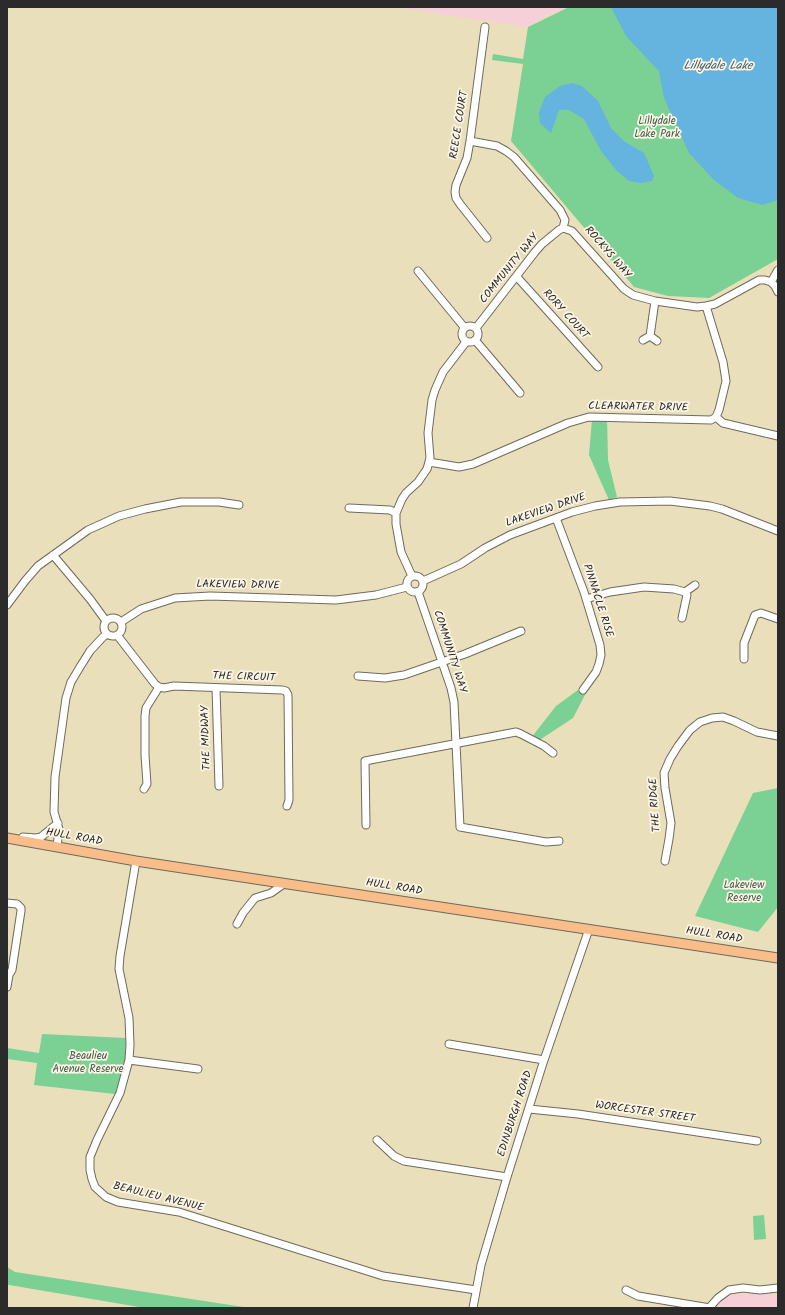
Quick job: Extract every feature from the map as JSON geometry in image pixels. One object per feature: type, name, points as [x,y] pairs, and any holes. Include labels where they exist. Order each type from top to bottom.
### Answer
[{"type":"main road","name":"HULL ROAD","points":[[7,838],[285,884],[778,958]]},
{"type":"street","name":"REECE COURT","points":[[485,27],[467,158],[456,185],[455,192],[456,198],[460,204],[487,238]]},
{"type":"street","points":[[470,141],[497,146],[514,157],[560,210],[565,220],[564,228]]},
{"type":"street","name":"COMMUNITY WAY","points":[[476,328],[542,244],[559,230],[564,228]]},
{"type":"street","name":"ROCKYS WAY","points":[[564,228],[572,231],[624,289],[633,295],[655,302],[697,307],[706,306],[715,304],[759,280],[771,282]]},
{"type":"street","points":[[778,270],[771,282],[778,292]]},
{"type":"street","points":[[418,271],[464,327]]},
{"type":"street","name":"RORY COURT","points":[[517,277],[598,367]]},
{"type":"street","points":[[650,336],[655,302]]},
{"type":"street","points":[[706,306],[723,362],[726,381],[716,417],[724,423],[778,436]]},
{"type":"street","points":[[412,576],[401,552],[396,524],[396,513],[406,492],[418,482],[429,462],[430,449],[428,433],[432,400],[435,390],[443,372],[466,342],[471,342],[478,337],[478,332],[473,326],[468,325],[464,327],[461,332],[462,338],[466,342]]},
{"type":"street","points":[[643,340],[650,336]]},
{"type":"street","points":[[650,336],[657,340]]},
{"type":"street","points":[[475,340],[520,393]]},
{"type":"street","name":"CLEARWATER DRIVE","points":[[429,462],[459,467],[473,464],[568,423],[589,417],[699,420],[711,420],[716,417]]},
{"type":"street","name":"LAKEVIEW DRIVE","points":[[423,581],[461,564],[497,541],[580,510],[620,502],[670,501],[710,506],[722,509],[778,531]]},
{"type":"street","points":[[7,605],[38,566],[88,530],[119,516],[180,502],[219,502],[239,505]]},
{"type":"street","points":[[349,508],[390,510],[396,513]]},
{"type":"street","name":"PINNACLE RISE","points":[[556,518],[598,633],[600,645],[601,655],[596,672],[583,690]]},
{"type":"street","points":[[53,555],[90,599],[106,621]]},
{"type":"street","points":[[412,576],[418,576],[423,581],[422,588],[418,592],[412,592],[407,587],[407,580],[412,576]]},
{"type":"street","points":[[686,592],[695,585]]},
{"type":"street","name":"LAKEVIEW DRIVE","points":[[121,622],[141,609],[175,598],[210,596],[336,600],[376,595],[407,587]]},
{"type":"street","points":[[586,599],[610,592],[638,588],[661,587],[686,592]]},
{"type":"street","name":"COMMUNITY WAY","points":[[418,592],[454,702],[460,827],[546,842],[559,841]]},
{"type":"street","points":[[682,618],[687,595],[686,592]]},
{"type":"street","points":[[744,659],[744,643],[755,615],[761,613],[778,619]]},
{"type":"street","points":[[56,847],[59,829],[54,812],[55,777],[66,698],[80,667],[102,636],[107,634],[112,636],[117,635],[122,628],[121,622],[114,618],[106,621]]},
{"type":"street","points":[[106,621],[104,626],[107,634]]},
{"type":"street","points":[[358,676],[385,678],[404,675],[465,654],[522,631]]},
{"type":"street","points":[[117,635],[155,684],[159,687],[146,708],[145,755],[147,784],[144,789]]},
{"type":"street","name":"THE CIRCUIT","points":[[159,687],[164,688],[174,686],[286,691],[288,695],[289,800],[287,806]]},
{"type":"street","name":"THE MIDWAY","points":[[216,688],[219,786]]},
{"type":"street","name":"THE RIDGE","points":[[665,861],[671,823],[664,773],[670,759],[690,730],[700,722],[712,718],[723,717],[757,732],[778,736]]},
{"type":"street","points":[[366,825],[365,761],[516,732],[528,737],[553,753]]},
{"type":"street","points":[[7,838],[16,836],[36,838],[46,833],[58,823]]},
{"type":"street","name":"BEAULIEU AVENUE","points":[[136,860],[119,969],[129,1018],[129,1060],[120,1093],[96,1140],[90,1157],[89,1163],[92,1179],[96,1187],[106,1196],[118,1202],[179,1212],[383,1276],[476,1290]]},
{"type":"street","points":[[237,924],[243,912],[254,898],[271,893],[285,884]]},
{"type":"street","points":[[7,903],[17,904],[21,908],[12,970],[8,975],[7,987]]},
{"type":"street","name":"EDINBURGH ROAD","points":[[473,1308],[481,1266],[507,1177],[544,1060],[589,929]]},
{"type":"street","points":[[449,1044],[544,1060]]},
{"type":"street","points":[[129,1060],[198,1070]]},
{"type":"street","name":"WORCESTER STREET","points":[[529,1109],[578,1114],[758,1141]]},
{"type":"street","points":[[377,1140],[394,1156],[404,1161],[507,1177]]},
{"type":"street","points":[[626,1290],[638,1296],[710,1308],[718,1298],[729,1290],[743,1288],[760,1290],[778,1288]]},
{"type":"shaded area","points":[[392,7],[569,7],[548,15],[528,27]]},
{"type":"shaded area","points":[[729,1294],[778,1295],[778,1308],[715,1308]]},
{"type":"green space","name":"Lillydale Lake Park","points":[[569,7],[778,7],[778,259],[709,298],[668,296],[634,287],[511,141],[523,64],[492,60],[493,54],[523,59],[528,27]]},
{"type":"green space","points":[[607,417],[608,460],[617,497],[609,500],[589,455],[592,419]]},
{"type":"green space","points":[[578,690],[586,693],[573,718],[538,741],[531,738],[556,706]]},
{"type":"green space","name":"Lakeview Reserve","points":[[778,788],[778,907],[758,932],[695,916],[753,793]]},
{"type":"green space","name":"Beaulieu Avenue Reserve","points":[[42,1034],[126,1038],[125,1064],[115,1094],[34,1085],[37,1063],[7,1059],[7,1048],[39,1053]]},
{"type":"green space","points":[[764,1215],[766,1239],[754,1240],[753,1216]]},
{"type":"green space","points":[[7,1267],[15,1272],[250,1308],[145,1308],[9,1285],[7,1284]]},
{"type":"water","name":"Lillydale Lake","points":[[611,7],[778,7],[778,200],[762,205],[738,198],[714,180],[689,153],[664,98],[659,71],[626,36]]},
{"type":"water","points":[[572,83],[582,86],[598,101],[611,128],[625,142],[644,153],[654,176],[652,181],[641,183],[629,181],[617,171],[601,151],[584,119],[569,110],[559,110],[551,133],[540,123],[539,112],[545,97],[560,86]]}]
